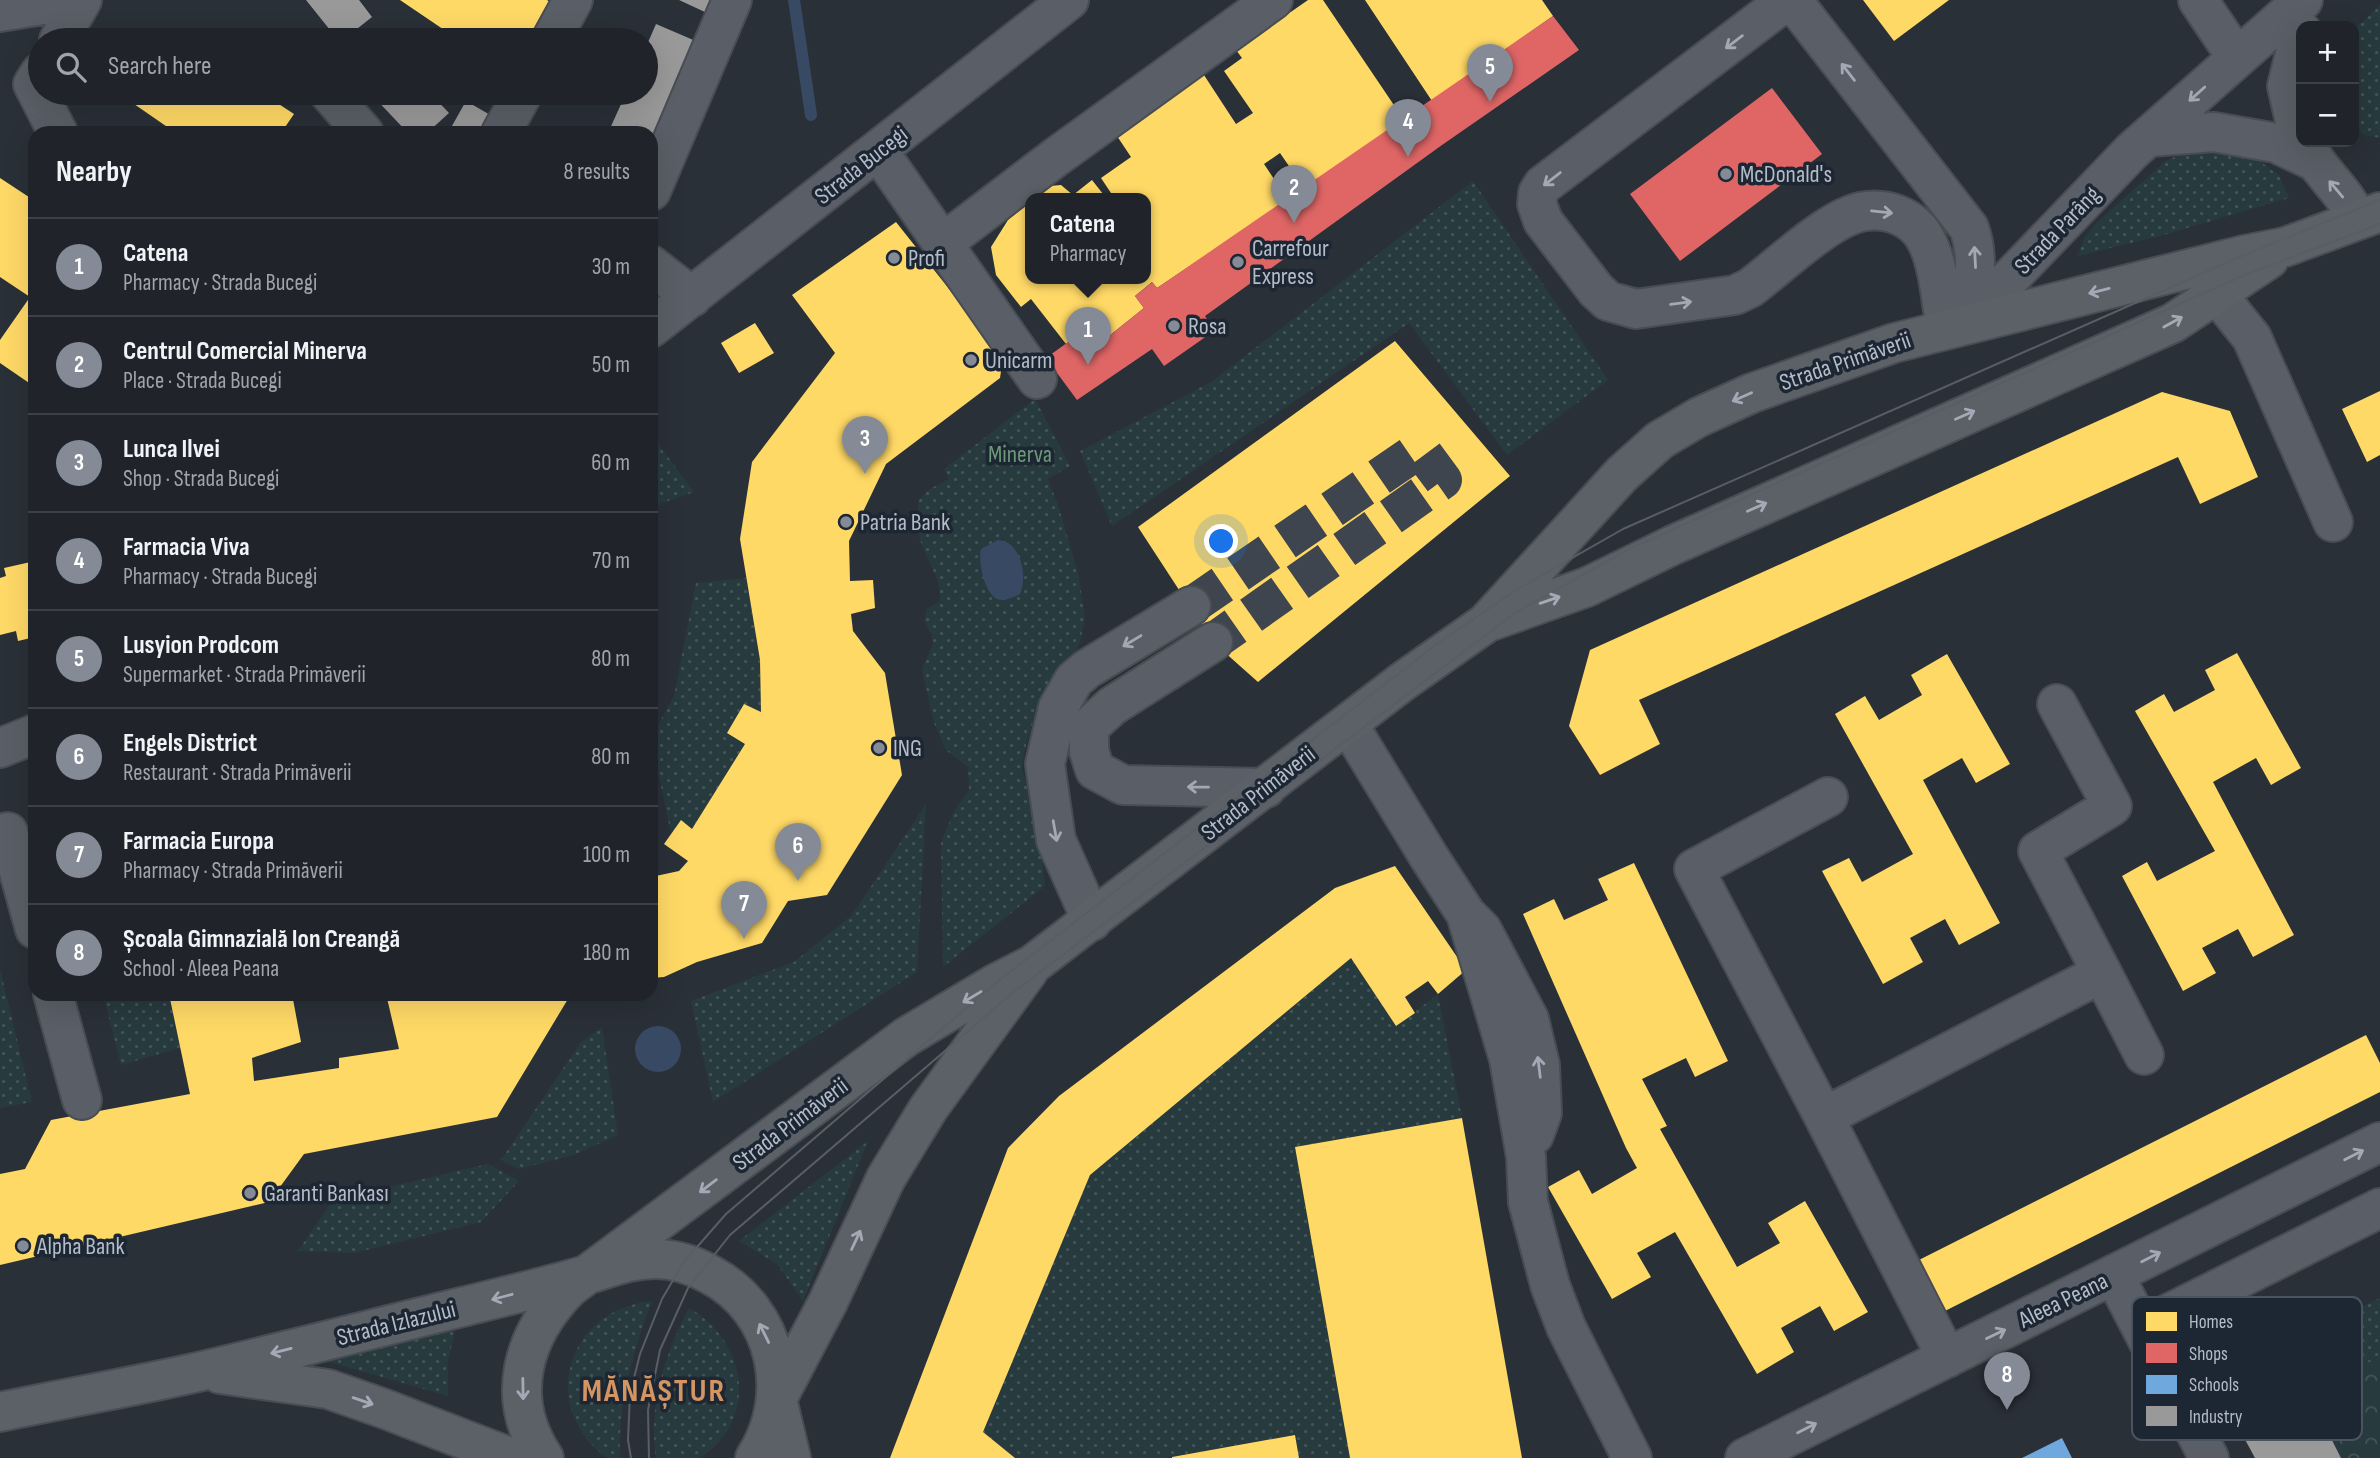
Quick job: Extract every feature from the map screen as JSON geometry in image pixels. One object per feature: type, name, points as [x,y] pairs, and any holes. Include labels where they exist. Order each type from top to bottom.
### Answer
[{"type":"main road","name":"Strada Primăverii","points":[[544,1458],[530,1432],[523,1406],[522,1380],[526,1354],[536,1329],[551,1307],[569,1288],[906,1037],[1032,965],[1348,724],[1486,623],[1622,474],[1660,440],[1699,416],[1752,393],[1894,343],[2231,258],[2285,247],[2369,216]]},
{"type":"main road","name":"Strada Primăverii","points":[[1486,623],[1587,587],[1672,545],[2173,323],[2285,247]]},
{"type":"main road","name":"Strada Primăverii","points":[[755,1458],[772,1423],[777,1399],[828,1302],[886,1178],[928,1109],[1032,965]]},
{"type":"main road","name":"Strada Primăverii","points":[[591,1273],[635,1260],[659,1259],[692,1266],[721,1280],[739,1295],[754,1312],[765,1332],[775,1364],[777,1399],[791,1458]]},
{"type":"main road","name":"Strada Izlazului","points":[[0,1412],[200,1371],[591,1273]]},
{"type":"main road","name":"Strada Izlazului","points":[[200,1371],[328,1390],[512,1458]]},
{"type":"street","points":[[0,12],[73,0]]},
{"type":"street","points":[[66,28],[82,0]]},
{"type":"street","points":[[558,28],[573,0]]},
{"type":"street","points":[[658,174],[732,0]]},
{"type":"street","name":"Strada Bucegi","points":[[658,323],[1069,0]]},
{"type":"street","points":[[943,243],[1056,157],[1273,0]]},
{"type":"street","points":[[1790,0],[1969,228],[1975,244],[1977,265],[1956,327],[1926,240],[1918,228],[1907,219],[1890,211],[1853,214],[1836,222],[1750,288],[1735,295],[1636,309],[1608,300],[1596,290],[1543,221],[1537,204],[1538,193],[1543,186],[1790,0]]},
{"type":"street","points":[[2198,0],[2237,58]]},
{"type":"street","name":"Strada Parâng","points":[[1956,327],[2132,151],[2303,0]]},
{"type":"street","points":[[2304,21],[2311,0]]},
{"type":"street","points":[[2296,51],[2287,86],[2296,123]]},
{"type":"street","points":[[44,105],[54,126]]},
{"type":"street","points":[[340,105],[358,126]]},
{"type":"street","points":[[505,126],[516,105]]},
{"type":"street","points":[[2149,137],[2214,132],[2296,144]]},
{"type":"street","points":[[2307,147],[2353,209],[2369,216]]},
{"type":"street","points":[[878,152],[1037,379]]},
{"type":"street","points":[[658,270],[692,297]]},
{"type":"street","points":[[2217,294],[2252,338],[2333,522]]},
{"type":"street","points":[[1091,921],[1056,840],[1045,764],[1058,708],[1074,680],[1087,669],[1191,606]]},
{"type":"street","points":[[1213,642],[1112,706],[1089,727],[1089,751],[1095,770],[1123,785],[1266,788]]},
{"type":"street","points":[[2057,704],[2112,806],[2038,850],[2144,1055]]},
{"type":"street","points":[[1348,724],[1466,914],[1508,1059],[1526,1157],[1528,1202],[1550,1285],[1566,1327],[1632,1458]]},
{"type":"street","points":[[0,748],[28,737]]},
{"type":"street","points":[[1828,797],[1694,869],[1947,1358]]},
{"type":"street","points":[[14,829],[28,896]]},
{"type":"street","points":[[1824,1118],[2102,973]]},
{"type":"street","points":[[55,1001],[82,1100]]},
{"type":"street","name":"Aleea Peana","points":[[1745,1458],[2380,1142]]},
{"type":"street","points":[[2202,1297],[2380,1208]]},
{"type":"street","points":[[2114,1275],[2132,1308]]},
{"type":"street","points":[[2199,1440],[2208,1458]]},
{"type":"green space","points":[[2380,5],[2380,138],[2364,135],[2359,130],[2359,25]]},
{"type":"green space","points":[[2198,148],[2254,157],[2279,175],[2289,198],[2160,236],[2077,256],[2085,237],[2095,224],[2167,160]]},
{"type":"green space","points":[[1473,181],[1608,380],[1507,455],[1409,323],[1112,526],[1080,451],[1211,382]]},
{"type":"green space","name":"Minerva","points":[[1035,399],[1070,466],[1048,479],[1079,577],[1085,620],[1079,645],[1034,719],[1024,752],[1022,769],[1038,818],[1045,886],[943,967],[941,843],[954,811],[969,790],[968,767],[946,750],[934,723],[922,669],[933,644],[924,620],[927,609],[940,601],[940,593],[920,539],[919,500],[928,490],[949,479],[944,469]]},
{"type":"green space","points":[[658,443],[694,492],[658,505]]},
{"type":"green space","points":[[746,578],[760,660],[761,712],[743,705],[727,733],[745,744],[692,829],[681,820],[671,834],[658,772],[658,725],[674,696],[696,583]]},
{"type":"green space","points":[[926,804],[917,972],[713,1102],[691,1001],[794,962],[852,915]]},
{"type":"green space","points":[[1351,958],[1396,1026],[1438,994],[1462,1118],[1295,1148],[1350,1458],[1299,1458],[1295,1435],[1164,1458],[1015,1458],[983,1432],[1090,1175]]},
{"type":"green space","points":[[0,969],[32,1102],[0,1108]]},
{"type":"green space","points":[[105,1001],[170,1001],[180,1048],[121,1065]]},
{"type":"green space","points":[[602,1027],[618,1135],[574,1155],[519,1169],[501,1160],[581,1042]]},
{"type":"green space","points":[[868,1141],[803,1301],[777,1264],[739,1241]]},
{"type":"green space","points":[[488,1164],[519,1181],[481,1222],[354,1253],[298,1251],[333,1200]]},
{"type":"green space","points":[[2380,1298],[2380,1357],[2362,1366],[2362,1307]]},
{"type":"green space","points":[[652,1301],[628,1378],[621,1417],[620,1458],[607,1458],[585,1437],[573,1413],[568,1388],[571,1363],[582,1341],[599,1322],[623,1308]]},
{"type":"green space","points":[[689,1308],[709,1322],[724,1340],[734,1360],[739,1381],[738,1402],[732,1423],[719,1442],[700,1458],[656,1458],[654,1419],[660,1381]]},
{"type":"green space","points":[[458,1319],[448,1360],[448,1396],[298,1353]]},
{"type":"green space","points":[[2380,1357],[2380,1458],[2341,1458],[2332,1440],[2362,1440],[2362,1366]]},
{"type":"water","points":[[998,540],[1012,546],[1023,569],[1020,594],[1003,600],[992,596],[980,561],[981,549]]},
{"type":"water","points":[[658,1026],[675,1032],[681,1049],[675,1066],[658,1072],[641,1066],[635,1049],[641,1032]]},
{"type":"building: Homes","points":[[400,0],[547,0],[561,9],[548,28],[441,28]]},
{"type":"building: Homes","points":[[1308,0],[1323,0],[1404,120],[1304,188],[1280,153],[1264,164],[1288,200],[1157,288],[1151,283],[1151,193],[1111,193],[1101,178],[1131,157],[1113,130],[1202,72],[1236,124],[1253,113],[1224,71],[1242,58],[1236,50]]},
{"type":"building: Homes","points":[[1365,0],[1542,0],[1553,16],[1432,101]]},
{"type":"building: Homes","points":[[1863,0],[1949,0],[1894,41]]},
{"type":"building: Homes","points":[[135,105],[280,105],[294,114],[286,126],[166,126]]},
{"type":"building: Homes","points":[[0,178],[28,196],[28,296],[0,277]]},
{"type":"building: Homes","points":[[1092,180],[1102,193],[1076,193]]},
{"type":"building: Homes","points":[[1061,185],[1071,193],[1041,193],[1050,186]]},
{"type":"building: Homes","points":[[1025,206],[1025,284],[1150,284],[1135,296],[1144,308],[1094,348],[1082,332],[1066,344],[1031,299],[1021,307],[996,275],[991,247],[1008,220]]},
{"type":"building: Homes","points":[[896,222],[1003,357],[1000,378],[886,464],[849,541],[850,581],[873,580],[875,608],[851,614],[853,631],[885,673],[902,775],[827,895],[788,901],[762,943],[697,962],[658,977],[658,876],[679,871],[688,861],[664,844],[681,820],[692,829],[745,744],[727,733],[744,704],[761,712],[760,660],[740,539],[752,462],[835,353],[792,295]]},
{"type":"building: Homes","points":[[28,300],[28,382],[0,363],[0,340]]},
{"type":"building: Homes","points":[[755,323],[774,353],[739,373],[721,343]]},
{"type":"building: Homes","points":[[1395,341],[1510,476],[1258,682],[1213,642],[1138,527]]},
{"type":"building: Homes","points":[[2380,391],[2380,455],[2367,462],[2342,409]]},
{"type":"building: Homes","points":[[2162,392],[2230,411],[2258,477],[2200,504],[2178,457],[1639,700],[1660,744],[1600,775],[1569,726],[1590,650]]},
{"type":"building: Homes","points":[[28,563],[28,639],[18,641],[16,631],[0,635],[0,578],[6,576],[4,568]]},
{"type":"building: Homes","points":[[2237,653],[2301,768],[2271,785],[2256,758],[2213,782],[2294,935],[2253,957],[2238,929],[2202,948],[2216,973],[2183,991],[2122,876],[2147,862],[2157,881],[2215,851],[2135,711],[2164,694],[2174,712],[2215,690],[2205,670]]},
{"type":"building: Homes","points":[[1947,654],[2010,764],[1976,783],[1962,758],[1923,780],[2000,923],[1959,945],[1945,919],[1910,938],[1923,962],[1883,984],[1822,871],[1849,858],[1862,882],[1913,854],[1835,714],[1865,696],[1879,720],[1922,695],[1911,675]]},
{"type":"building: Homes","points":[[1634,863],[1728,1061],[1695,1077],[1686,1058],[1642,1079],[1667,1126],[1660,1129],[1737,1267],[1780,1243],[1768,1223],[1805,1201],[1868,1312],[1834,1331],[1820,1306],[1781,1328],[1794,1352],[1757,1374],[1675,1232],[1637,1253],[1651,1277],[1612,1299],[1548,1187],[1579,1170],[1592,1194],[1637,1168],[1523,914],[1554,899],[1564,920],[1608,900],[1598,879]]},
{"type":"building: Homes","points":[[1395,866],[1466,970],[1438,994],[1428,981],[1405,997],[1415,1013],[1396,1026],[1351,958],[1090,1175],[983,1432],[1015,1458],[890,1458],[1008,1148],[1059,1096],[1335,888]]},
{"type":"building: Homes","points":[[170,1001],[293,1001],[301,1042],[252,1058],[254,1081],[339,1068],[339,1058],[399,1049],[388,1001],[567,1001],[497,1117],[304,1154],[269,1202],[0,1265],[0,1174],[25,1169],[51,1120],[190,1094]]},
{"type":"building: Homes","points":[[2366,1035],[2380,1063],[2380,1092],[1937,1315],[1911,1264]]},
{"type":"building: Homes","points":[[1462,1118],[1522,1458],[1350,1458],[1295,1147]]},
{"type":"building: Homes","points":[[1295,1435],[1299,1458],[1172,1458],[1172,1457]]},
{"type":"building: Shops","points":[[1553,16],[1579,50],[1205,316],[1214,331],[1164,366],[1152,349],[1077,400],[1046,358],[1082,332],[1094,348],[1144,308],[1135,296],[1152,282],[1157,288]]},
{"type":"building: Shops","name":"McDonald's","points":[[1772,88],[1822,154],[1680,261],[1630,194]]},
{"type":"building: Schools","points":[[2062,1438],[2072,1458],[2022,1458]]},
{"type":"building: Industry","points":[[306,0],[359,0],[372,17],[358,28],[328,28]]},
{"type":"building: Industry","points":[[679,0],[714,0],[707,13]]},
{"type":"building: Industry","points":[[656,24],[698,42],[658,132],[658,126],[611,126],[621,105],[658,105],[658,28],[654,28]]},
{"type":"building: Industry","points":[[381,105],[441,105],[449,113],[435,126],[401,126]]},
{"type":"building: Industry","points":[[464,105],[473,105],[499,120],[496,126],[452,126]]},
{"type":"building: Industry","points":[[2245,1440],[2332,1440],[2341,1458],[2255,1458]]},
{"type":"waterway","points":[[794,0],[811,115]]},
{"type":"tunnel","points":[[1191,606],[1420,449],[1443,480],[1213,642]]},
{"type":"tram line","points":[[631,1458],[628,1440],[630,1394],[640,1354],[662,1299],[683,1263],[726,1214],[993,985],[1441,641],[1516,590],[1623,529],[2244,255],[2380,200]]},
{"type":"tram line","points":[[649,1458],[648,1410],[660,1350],[688,1288],[730,1235],[1015,991],[1515,613],[1631,548],[2247,274],[2380,224]]},
{"type":"place","name":"Lusyion Prodcom","points":[[1490,102]]},
{"type":"place","name":"Farmacia Viva","points":[[1408,157]]},
{"type":"place","name":"McDonald's","points":[[1726,174]]},
{"type":"place","name":"Centrul Comercial Minerva","points":[[1294,223]]},
{"type":"place","name":"Profi","points":[[894,258]]},
{"type":"place","name":"Carrefour Express","points":[[1238,262]]},
{"type":"place","name":"Rosa","points":[[1174,326]]},
{"type":"place","name":"Unicarm","points":[[971,360]]},
{"type":"place","name":"Catena","points":[[1088,365]]},
{"type":"place","name":"Lunca Ilvei","points":[[865,474]]},
{"type":"place","name":"Patria Bank","points":[[846,522]]},
{"type":"place","name":"ING","points":[[879,748]]},
{"type":"place","name":"Engels District","points":[[798,881]]},
{"type":"place","name":"Farmacia Europa","points":[[744,939]]},
{"type":"place","name":"Garanti Bankası","points":[[250,1193]]},
{"type":"place","name":"Alpha Bank","points":[[23,1246]]},
{"type":"place","name":"Școala Gimnazială Ion Creangă","points":[[2007,1410]]},
{"type":"district","name":"MĂNĂȘTUR","points":[[654,1390]]}]
